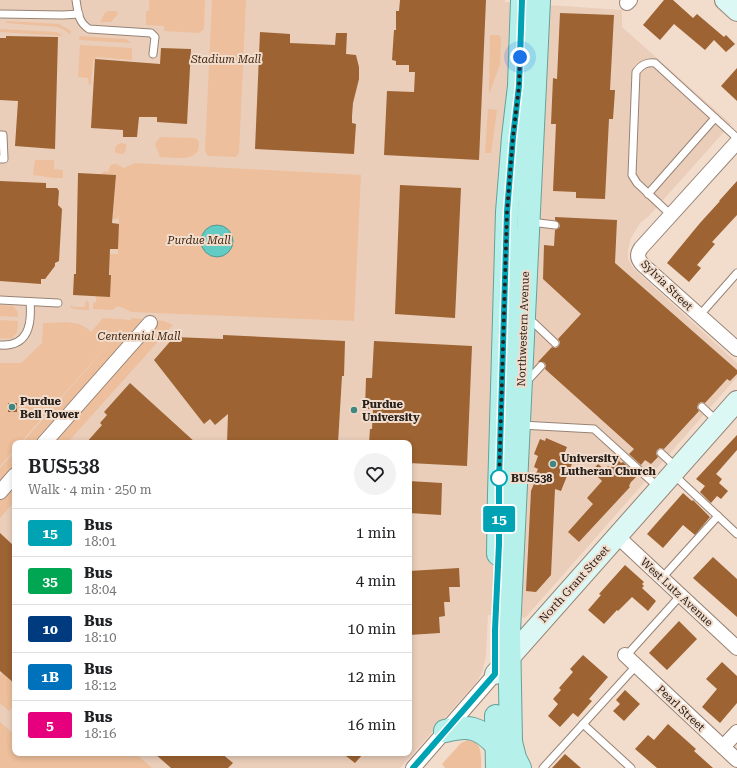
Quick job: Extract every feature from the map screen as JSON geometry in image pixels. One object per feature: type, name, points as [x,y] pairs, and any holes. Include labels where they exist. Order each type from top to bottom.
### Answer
[{"type":"main road","name":"Northwestern Avenue","points":[[520,768],[515,758],[511,742],[509,632],[523,321],[513,137],[519,86],[522,0]]},
{"type":"main road","name":"Northwestern Avenue","points":[[497,768],[495,630],[499,544],[499,494],[518,216],[539,0]]},
{"type":"main road","points":[[445,731],[465,728],[475,729],[482,732],[496,745]]},
{"type":"street","points":[[725,0],[737,11]]},
{"type":"street","name":"Sylvia Street","points":[[737,142],[638,252],[639,261],[737,350]]},
{"type":"street","points":[[47,440],[150,322]]},
{"type":"street","name":"North Grant Street","points":[[413,768],[509,657],[737,401]]},
{"type":"street","points":[[0,492],[12,478]]},
{"type":"street","name":"West Lutz Avenue","points":[[618,536],[737,648]]},
{"type":"street","name":"Pearl Street","points":[[629,659],[737,760]]},
{"type":"street","points":[[723,747],[737,732]]},
{"type":"lane","points":[[76,0],[83,25],[89,29],[151,33],[155,37],[154,54]]},
{"type":"lane","points":[[0,14],[79,14]]},
{"type":"lane","points":[[671,215],[637,183],[632,175],[636,72],[639,67],[649,62],[655,63],[737,138]]},
{"type":"lane","points":[[648,194],[715,118]]},
{"type":"lane","points":[[0,135],[3,135],[4,159],[0,159]]},
{"type":"lane","points":[[518,216],[539,223],[555,225]]},
{"type":"lane","points":[[699,316],[737,273]]},
{"type":"lane","points":[[0,300],[58,302]]},
{"type":"lane","points":[[0,345],[9,346],[16,344],[24,336],[28,330],[30,320],[30,302]]},
{"type":"lane","points":[[523,321],[534,323],[555,343]]},
{"type":"lane","points":[[521,383],[529,379],[541,366]]},
{"type":"lane","points":[[702,407],[718,422]]},
{"type":"lane","points":[[519,425],[594,429],[659,488]]},
{"type":"lane","points":[[661,453],[675,471],[737,534]]},
{"type":"lane","points":[[662,578],[718,516]]},
{"type":"lane","points":[[543,768],[583,724],[629,659],[681,595]]},
{"type":"lane","points":[[583,724],[631,768]]},
{"type":"shaded area","name":"Purdue University","points":[[0,0],[505,0],[505,2],[622,10],[622,27],[731,124],[648,217],[640,223],[631,238],[628,250],[628,259],[633,268],[737,363],[737,377],[525,618],[519,616],[488,615],[486,656],[482,673],[475,684],[412,755],[412,440],[12,440],[12,756],[411,756],[400,768],[0,768]]},
{"type":"green space","points":[[149,0],[205,0],[204,29],[199,33],[164,31],[164,26],[146,25],[146,11],[149,11]]},
{"type":"green space","name":"Stadium Mall","points":[[212,0],[246,0],[239,153],[236,157],[208,156],[205,151]]},
{"type":"green space","points":[[109,11],[116,11],[118,14],[111,22],[100,22],[105,13]]},
{"type":"green space","points":[[6,21],[59,24],[71,31],[70,35],[58,27],[6,23]]},
{"type":"green space","points":[[0,29],[56,32],[63,36],[0,32]]},
{"type":"green space","points":[[490,35],[499,35],[501,38],[500,64],[489,92]]},
{"type":"green space","points":[[80,36],[126,39],[131,43],[79,40]]},
{"type":"green space","points":[[80,45],[132,48],[132,60],[97,57],[93,61],[91,85],[89,85],[88,78],[78,77]]},
{"type":"green space","points":[[488,109],[497,110],[491,153],[485,153]]},
{"type":"green space","points":[[160,137],[194,138],[199,142],[198,149],[195,154],[186,158],[160,157],[155,144]]},
{"type":"green space","points":[[120,143],[126,144],[126,150],[123,154],[115,153],[115,147]]},
{"type":"green space","points":[[35,160],[54,160],[54,169],[63,170],[63,178],[33,175]]},
{"type":"green space","name":"Purdue Mall","points":[[135,163],[361,175],[354,321],[132,312],[118,306],[112,310],[93,309],[93,303],[96,302],[96,296],[110,297],[110,254],[118,254],[119,215],[117,219],[113,219],[116,175],[101,174],[104,171],[107,172],[113,164],[124,168]]},
{"type":"green space","points":[[86,300],[89,303],[89,310],[74,309],[70,307],[72,305],[73,307],[85,307]]},
{"type":"green space","points":[[0,305],[13,306],[18,312],[18,317],[0,316]]},
{"type":"green space","name":"Centennial Mall","points":[[103,318],[131,320],[132,318],[164,321],[173,325],[70,440],[25,440],[130,320],[23,440],[12,440],[12,452],[0,466],[0,363],[21,363],[42,343],[43,323],[75,323],[91,332]]},
{"type":"green space","points":[[0,320],[18,321],[17,333],[11,339],[0,338]]},
{"type":"green space","points":[[12,454],[12,504],[0,518],[0,468]]},
{"type":"green space","points":[[2,673],[12,681],[12,708],[9,711],[0,703],[0,675]]},
{"type":"green space","points":[[0,722],[12,732],[12,756],[138,756],[152,768],[0,768]]},
{"type":"green space","points":[[468,740],[473,741],[479,747],[481,754],[481,768],[445,768],[442,764],[461,743]]},
{"type":"water","points":[[214,225],[220,225],[230,232],[233,241],[232,247],[226,254],[220,257],[214,257],[204,250],[201,244],[201,238],[208,228]]},
{"type":"building","points":[[400,0],[486,0],[479,160],[384,155],[387,91],[414,92],[415,72],[409,72],[409,65],[396,65],[396,61],[392,60],[394,30],[396,30],[396,11],[399,11]]},
{"type":"building","points":[[664,0],[673,0],[693,18],[697,14],[724,37],[726,35],[735,44],[726,52],[714,40],[705,50],[674,24],[660,40],[643,25]]},
{"type":"building","points":[[560,13],[614,15],[610,90],[615,90],[613,119],[609,119],[605,199],[576,198],[576,192],[553,191],[556,124],[551,124],[553,78],[557,79]]},
{"type":"building","points":[[260,32],[290,34],[290,43],[335,45],[336,33],[347,33],[346,54],[356,55],[359,67],[359,79],[353,103],[352,116],[352,123],[356,124],[354,154],[255,149]]},
{"type":"building","points":[[6,36],[58,37],[55,149],[15,146],[18,101],[0,100],[0,38],[6,38]]},
{"type":"building","points":[[161,48],[191,49],[187,124],[157,122],[157,117],[139,117],[137,137],[123,137],[123,130],[91,128],[95,59],[160,64]]},
{"type":"building","points":[[737,68],[737,101],[721,86]]},
{"type":"building","points":[[78,173],[116,175],[112,223],[119,224],[118,249],[110,249],[110,297],[73,295],[74,274],[76,274]]},
{"type":"building","points":[[0,181],[46,183],[46,188],[57,188],[59,191],[58,205],[62,209],[59,261],[55,263],[55,266],[45,279],[41,279],[41,284],[0,281]]},
{"type":"building","points":[[737,181],[737,215],[712,242],[715,244],[697,265],[701,268],[689,282],[667,263]]},
{"type":"building","points":[[400,185],[461,188],[455,318],[395,314]]},
{"type":"building","points":[[555,217],[617,220],[615,263],[737,370],[737,374],[730,381],[727,379],[705,403],[701,402],[698,404],[697,408],[699,411],[664,449],[660,448],[657,450],[656,454],[658,457],[651,464],[645,460],[641,465],[629,454],[634,449],[545,369],[546,365],[544,362],[538,362],[552,347],[556,348],[559,346],[560,342],[558,339],[581,314],[543,279],[544,245],[554,246],[555,230],[560,226],[555,220]]},
{"type":"building","points":[[223,335],[345,341],[344,376],[342,376],[338,440],[227,440],[228,414],[215,425],[210,419],[204,424],[154,360],[174,337],[223,339]]},
{"type":"building","points":[[374,341],[472,346],[467,466],[412,463],[412,440],[369,440],[370,429],[372,429],[373,409],[365,409],[366,378],[372,378]]},
{"type":"building","points":[[130,383],[193,440],[89,440],[102,425],[100,423],[107,415],[104,412]]},
{"type":"building","name":"Purdue Bell Tower","points":[[8,403],[17,403],[17,412],[8,412]]},
{"type":"building","points":[[737,435],[737,450],[716,474],[722,479],[719,483],[728,491],[721,499],[717,496],[711,503],[700,492],[705,486],[696,479]]},
{"type":"building","points":[[546,438],[567,447],[565,452],[575,456],[561,491],[555,489],[551,575],[536,592],[526,591],[531,491],[535,481],[533,480],[538,469],[534,467],[538,456],[534,454],[540,439],[545,441]]},
{"type":"building","points":[[618,460],[621,463],[623,462],[634,472],[633,473],[636,477],[631,482],[630,487],[579,542],[568,532],[593,504],[587,498],[602,481],[592,471],[598,464],[605,470],[608,466],[610,468]]},
{"type":"building","points":[[412,481],[442,483],[441,515],[412,513]]},
{"type":"building","points":[[683,493],[692,501],[693,500],[710,517],[695,535],[683,525],[663,548],[647,534]]},
{"type":"building","points":[[0,533],[12,544],[12,681],[0,671]]},
{"type":"building","points":[[713,557],[737,579],[737,617],[693,578]]},
{"type":"building","points":[[625,565],[644,582],[642,584],[644,586],[642,588],[656,601],[648,611],[632,597],[604,624],[588,610],[601,595],[599,594]]},
{"type":"building","points":[[459,568],[460,587],[449,587],[450,602],[444,602],[445,616],[439,617],[440,633],[412,635],[412,571]]},
{"type":"building","points":[[679,621],[697,639],[667,670],[649,653]]},
{"type":"building","points":[[583,655],[608,677],[589,699],[592,701],[578,717],[573,713],[560,727],[548,716],[558,704],[553,699],[561,690],[559,688],[573,672],[570,669]]},
{"type":"building","points":[[722,662],[737,676],[737,703],[720,723],[702,707],[717,689],[706,679]]},
{"type":"building","points":[[625,690],[640,704],[624,721],[613,711],[620,704],[616,700]]},
{"type":"building","points":[[668,724],[696,749],[694,751],[713,768],[657,768],[635,749],[648,735],[654,740]]},
{"type":"building","points":[[565,754],[581,768],[552,768]]},
{"type":"building","points":[[157,756],[225,756],[233,763],[228,768],[171,768]]},
{"type":"building","points":[[346,756],[361,756],[355,763]]},
{"type":"bus line","name":"15","points":[[413,768],[495,674],[507,212],[519,86],[522,0]]},
{"type":"place","name":"Purdue Bell Tower","points":[[12,407]]},
{"type":"place","name":"Purdue University","points":[[354,410]]},
{"type":"place","name":"University Lutheran Church","points":[[553,464]]},
{"type":"place","name":"BUS538","points":[[499,478]]},
{"type":"route","points":[[499,478],[499,482],[507,212],[519,86],[520,57]]}]
